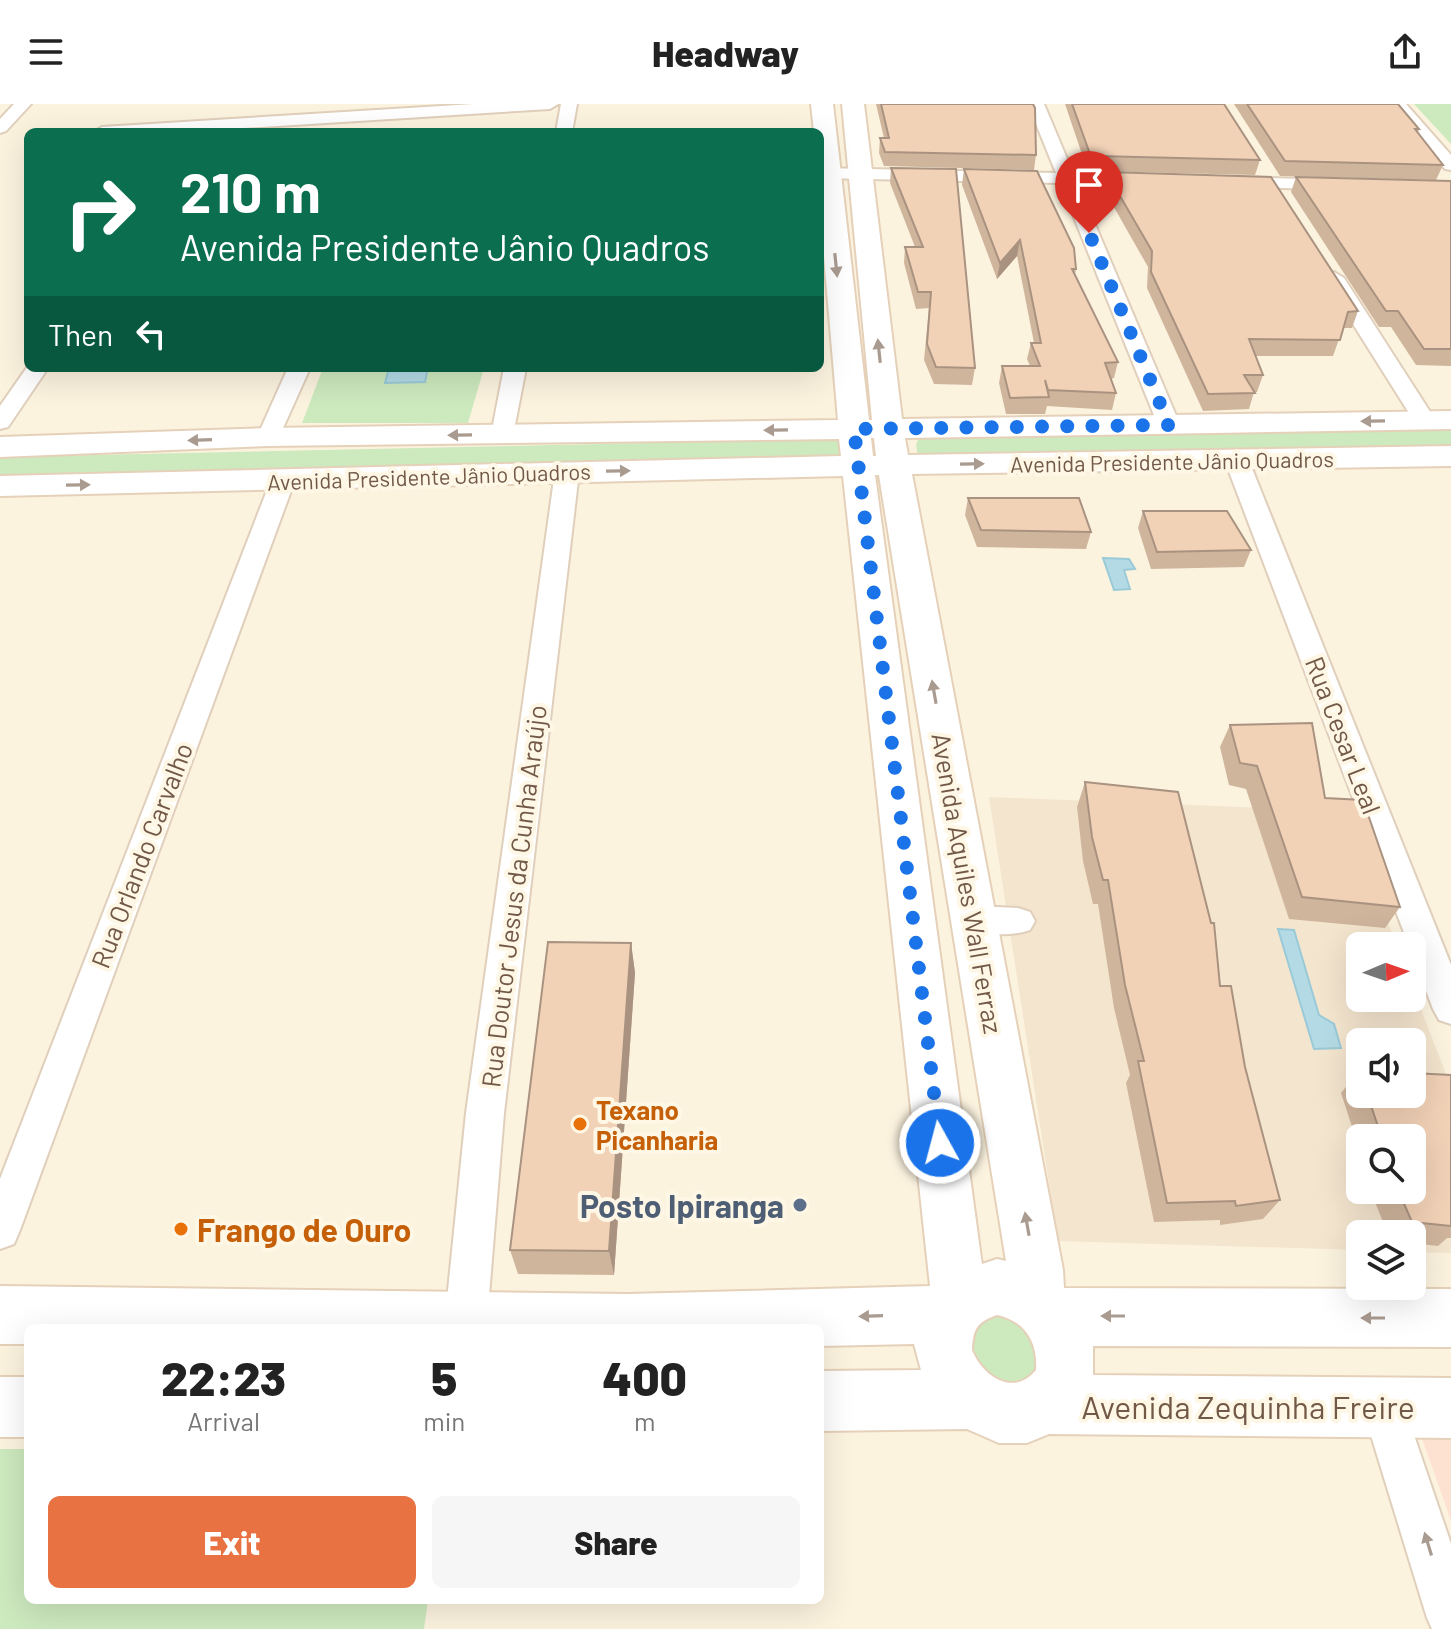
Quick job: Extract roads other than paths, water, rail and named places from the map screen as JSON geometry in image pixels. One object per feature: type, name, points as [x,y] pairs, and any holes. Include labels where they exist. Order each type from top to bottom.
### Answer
[{"type":"main road","name":"Avenida Aquiles Wall Ferraz","points":[[822,104],[822,128]]},
{"type":"main road","name":"Avenida Aquiles Wall Ferraz","points":[[853,104],[860,174],[873,447],[953,1258],[955,1306]]},
{"type":"main road","name":"Avenida Aquiles Wall Ferraz","points":[[824,178],[873,447],[975,919],[1043,1309]]},
{"type":"main road","name":"Avenida Presidente Jânio Quadros","points":[[0,486],[567,472],[1169,425],[1438,420]]},
{"type":"main road","name":"Avenida Presidente Jânio Quadros","points":[[0,447],[268,437],[502,435],[1237,461],[1451,456]]},
{"type":"main road","points":[[997,1287],[1017,1291],[1043,1309],[1061,1335],[1066,1355],[1064,1373],[1057,1391],[1045,1404],[1028,1412],[1009,1414],[990,1410],[971,1399],[947,1368],[942,1349],[943,1330],[955,1306],[978,1290],[997,1287]]},
{"type":"main road","points":[[0,1315],[627,1323],[955,1306]]},
{"type":"main road","points":[[1043,1309],[1451,1318]]},
{"type":"main road","points":[[824,1401],[971,1399]]},
{"type":"main road","name":"Avenida Zequinha Freire","points":[[1045,1404],[1451,1408]]},
{"type":"main road","points":[[0,1407],[24,1407]]},
{"type":"street","points":[[5,135],[23,104]]},
{"type":"street","points":[[201,128],[218,104]]},
{"type":"street","points":[[210,128],[416,108],[550,104]]},
{"type":"street","points":[[565,128],[569,104]]},
{"type":"street","points":[[1036,104],[1169,425]]},
{"type":"street","points":[[1397,104],[1451,165]]},
{"type":"street","points":[[408,128],[416,108]]},
{"type":"street","points":[[1256,157],[1290,210]]},
{"type":"street","points":[[824,173],[1161,181]]},
{"type":"street","points":[[1209,182],[1347,185]]},
{"type":"street","points":[[1324,262],[1438,420]]},
{"type":"street","points":[[0,422],[34,372]]},
{"type":"street","points":[[268,437],[297,372]]},
{"type":"street","points":[[502,435],[514,372]]},
{"type":"street","name":"Rua Cesar Leal","points":[[1237,461],[1451,1009]]},
{"type":"street","name":"Rua Doutor Jesus da Cunha Araújo","points":[[466,1320],[485,1113],[567,472]]},
{"type":"street","name":"Rua Orlando Carvalho","points":[[0,1230],[283,480]]},
{"type":"street","points":[[975,919],[1018,921]]},
{"type":"street","points":[[1384,1406],[1451,1618]]},
{"type":"water","points":[[388,372],[427,372],[425,382],[385,383]]},
{"type":"water","points":[[1103,558],[1129,559],[1135,569],[1124,570],[1130,589],[1114,590]]},
{"type":"water","points":[[1278,929],[1294,930],[1319,1015],[1334,1024],[1341,1048],[1314,1049]]},
{"type":"place","name":"Texano Picanharia","points":[[580,1124]]},
{"type":"place","name":"Posto Ipiranga","points":[[800,1205]]},
{"type":"place","name":"Frango de Ouro","points":[[181,1229]]}]
